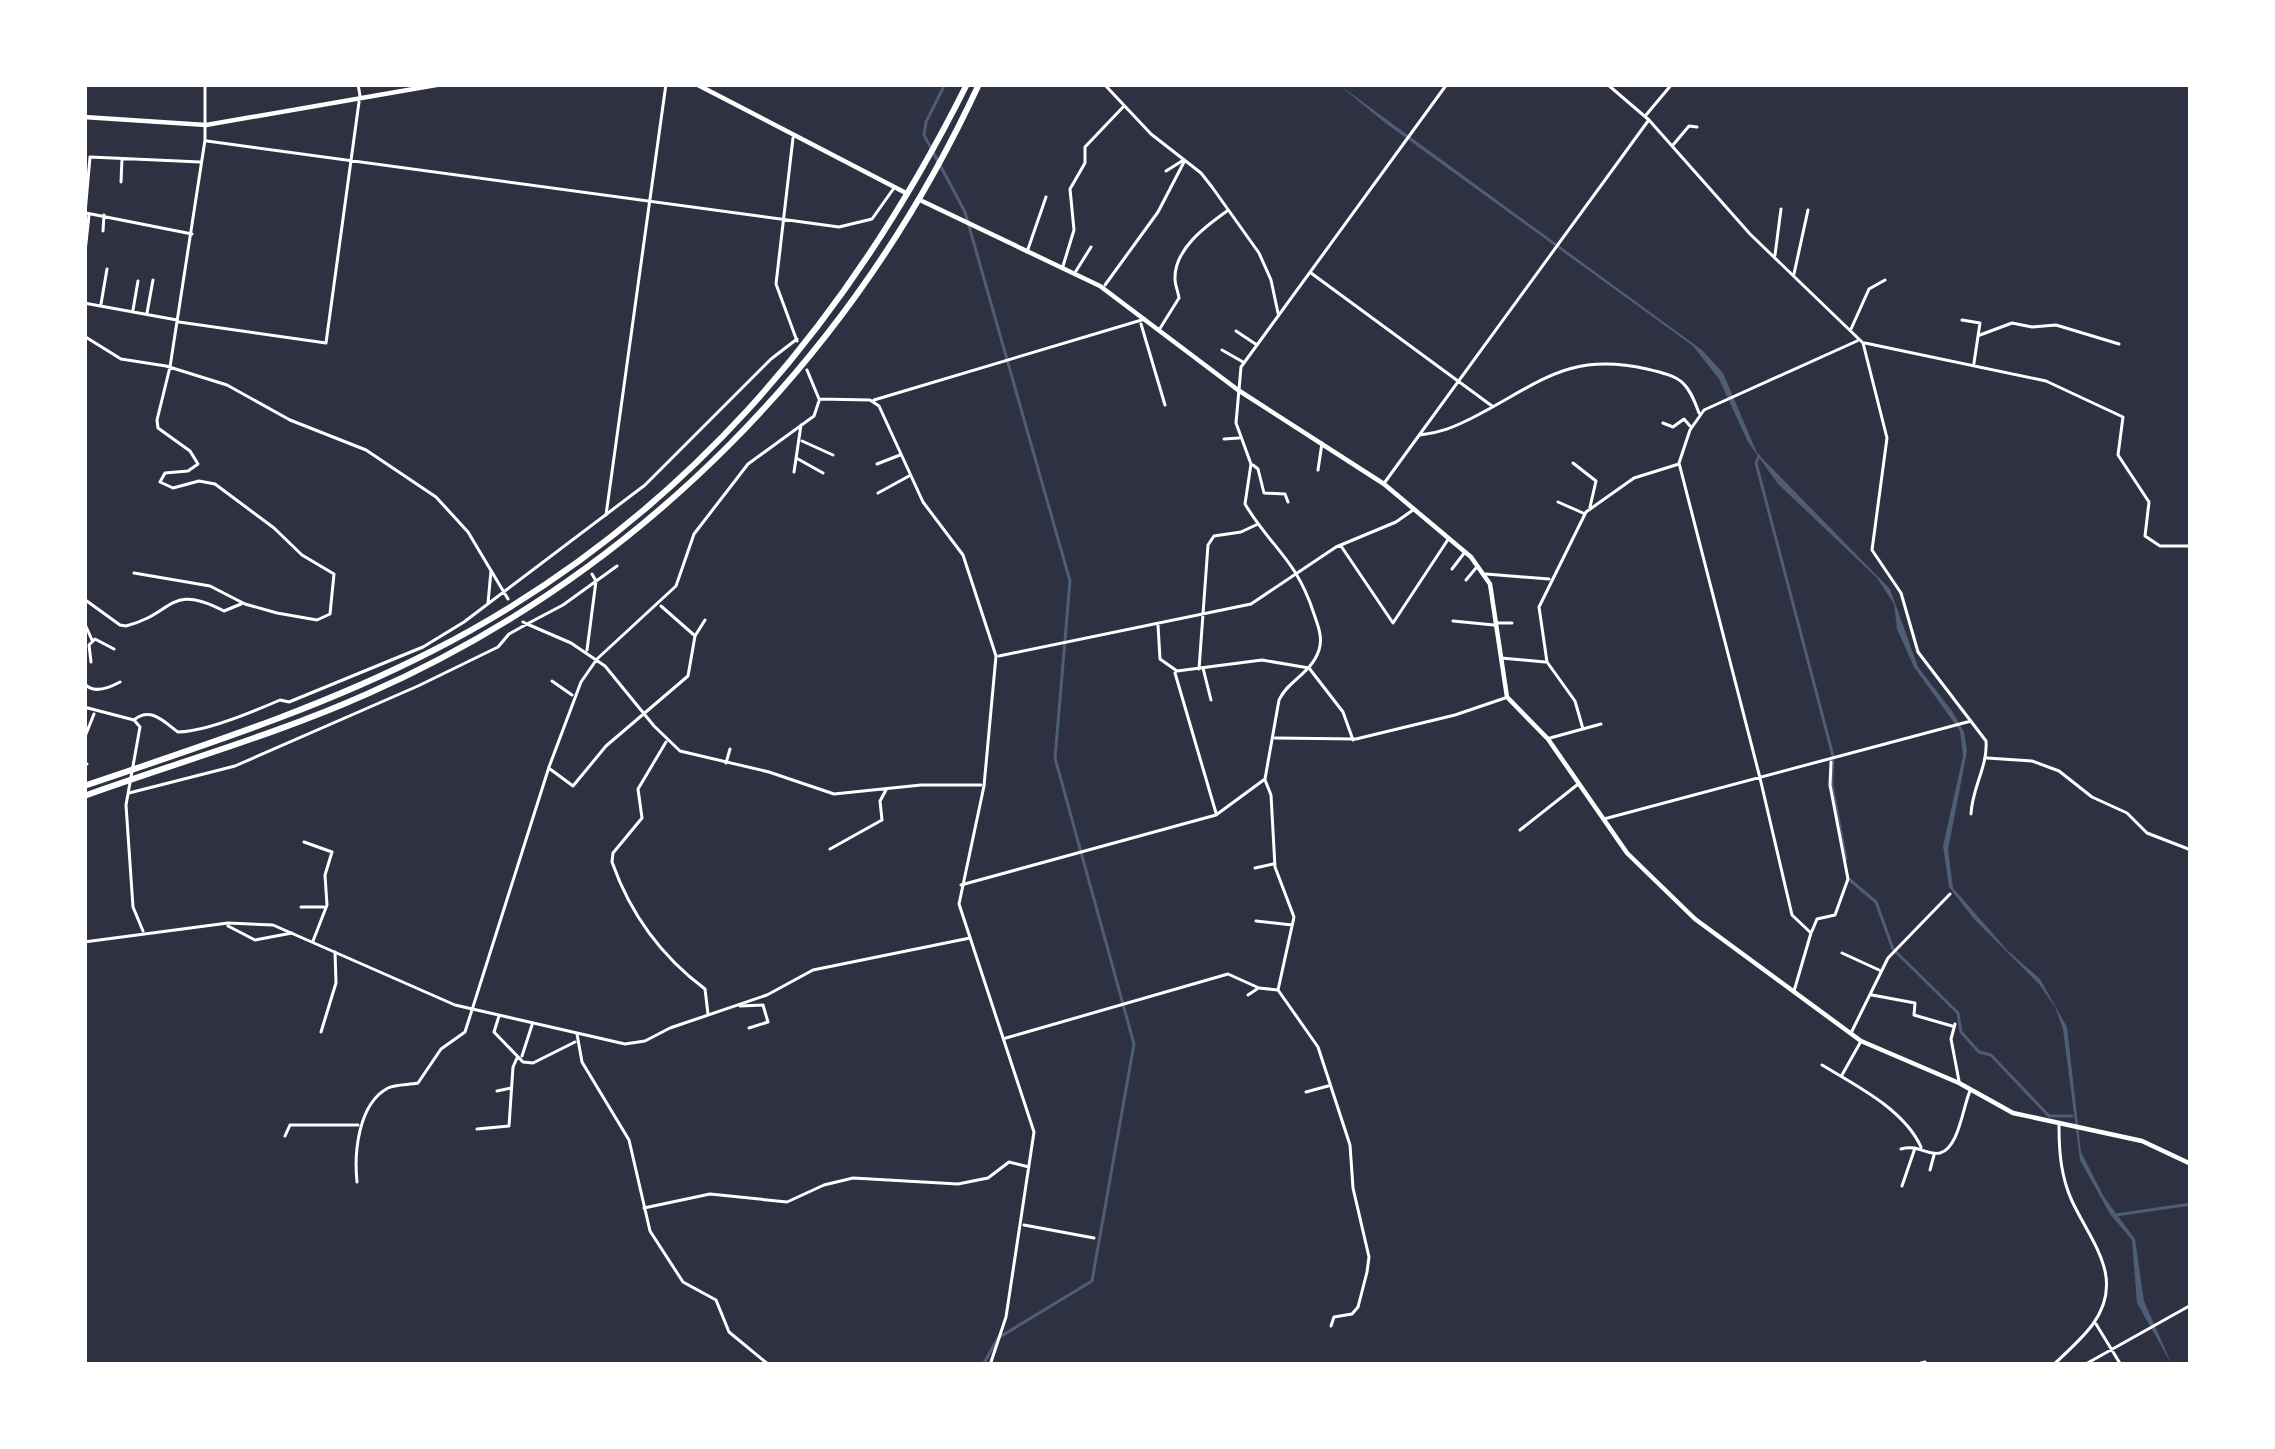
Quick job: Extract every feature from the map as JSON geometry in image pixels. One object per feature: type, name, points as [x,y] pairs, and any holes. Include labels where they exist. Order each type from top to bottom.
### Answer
[{"type":"highway","points":[[84,786],[322,702],[416,659],[526,597],[583,557],[736,424],[807,344],[870,257],[967,84]]},
{"type":"highway","points":[[84,796],[346,703],[497,628],[671,502],[817,350],[923,197],[979,84]]},
{"type":"main road","points":[[84,117],[206,124],[442,84]]},
{"type":"main road","points":[[696,84],[904,192]]},
{"type":"main road","points":[[923,197],[969,225],[1103,289],[1238,390],[1384,484],[1465,552],[1486,574],[1507,697],[1548,739],[1602,820],[1658,887],[1793,992],[1861,1041],[1959,1083],[2013,1114],[2142,1141],[2191,1164]]},
{"type":"street","points":[[134,573],[209,586],[242,603],[323,619],[332,605],[336,578],[215,484],[204,480],[172,488],[161,484],[161,475],[193,470],[198,464],[190,451],[157,424],[206,140],[205,84]]},
{"type":"street","points":[[84,303],[326,343],[358,84]]},
{"type":"street","points":[[606,515],[666,84]]},
{"type":"street","points":[[1104,84],[1151,134],[1201,173],[1266,266],[1279,315]]},
{"type":"street","points":[[1288,502],[1285,494],[1264,493],[1258,469],[1239,438],[1235,423],[1244,363],[1447,84]]},
{"type":"street","points":[[1607,84],[1647,118],[1774,257],[1861,341],[2059,385],[2123,417],[2118,455],[2149,502],[2145,536],[2160,546],[2191,546]]},
{"type":"street","points":[[1384,484],[1668,85]]},
{"type":"street","points":[[1062,267],[1074,230],[1070,189],[1085,164],[1085,147],[1125,104]]},
{"type":"street","points":[[1672,146],[1689,126],[1697,127]]},
{"type":"street","points":[[84,707],[134,720],[159,716],[178,732],[190,732],[235,715],[258,713],[274,702],[289,702],[423,647],[488,605],[606,515],[671,462],[771,359],[797,340],[776,284],[794,134]]},
{"type":"street","points":[[206,140],[838,227],[872,219],[895,187]]},
{"type":"street","points":[[84,261],[86,161],[90,157],[202,162]]},
{"type":"street","points":[[121,182],[122,158]]},
{"type":"street","points":[[1166,171],[1184,160]]},
{"type":"street","points":[[1103,289],[1158,212],[1184,160]]},
{"type":"street","points":[[1027,252],[1046,197]]},
{"type":"street","points":[[1774,257],[1781,208]]},
{"type":"street","points":[[1159,330],[1179,298],[1175,278],[1188,245],[1229,210]]},
{"type":"street","points":[[1794,276],[1808,210]]},
{"type":"street","points":[[86,213],[192,234]]},
{"type":"street","points":[[103,231],[104,215]]},
{"type":"street","points":[[1076,273],[1090,247]]},
{"type":"street","points":[[101,306],[107,268]]},
{"type":"street","points":[[1310,272],[1493,406]]},
{"type":"street","points":[[133,312],[138,280]]},
{"type":"street","points":[[147,314],[153,280]]},
{"type":"street","points":[[1850,331],[1869,290],[1886,280]]},
{"type":"street","points":[[1962,320],[1979,322],[1974,365]]},
{"type":"street","points":[[874,402],[878,397],[1143,321],[1165,405]]},
{"type":"street","points":[[1979,335],[2012,323],[2056,326],[2120,344]]},
{"type":"street","points":[[1236,331],[1257,345]]},
{"type":"street","points":[[84,337],[121,359],[170,367],[227,385],[290,420],[366,449],[436,497],[468,532],[508,599]]},
{"type":"street","points":[[1811,933],[1792,916],[1679,464],[1700,415],[1724,400],[1861,341]]},
{"type":"street","points":[[1861,341],[1887,437],[1872,550],[1901,593],[1918,652],[1986,741],[1987,758],[1971,814]]},
{"type":"street","points":[[1222,350],[1244,363]]},
{"type":"street","points":[[1420,435],[1441,433],[1566,367],[1613,362],[1684,382],[1700,415]]},
{"type":"street","points":[[357,1182],[360,1126],[386,1089],[418,1082],[441,1049],[465,1032],[574,696],[597,659],[660,605],[683,572],[694,534],[748,464],[817,413],[819,400],[807,370]]},
{"type":"street","points":[[819,400],[874,402],[885,415],[927,508],[963,555],[996,656],[984,786],[959,904],[1033,1124],[1031,1168],[1006,1317],[990,1365]]},
{"type":"street","points":[[1663,423],[1672,427],[1684,418],[1691,427]]},
{"type":"street","points":[[794,472],[801,423]]},
{"type":"street","points":[[1224,439],[1239,438]]},
{"type":"street","points":[[801,440],[833,455]]},
{"type":"street","points":[[1318,470],[1322,443]]},
{"type":"street","points":[[877,464],[902,454]]},
{"type":"street","points":[[797,458],[823,472]]},
{"type":"street","points":[[1573,463],[1596,481],[1590,508]]},
{"type":"street","points":[[1251,464],[1245,504],[1299,572],[1320,636],[1319,650],[1309,668],[1282,692],[1265,779],[1271,795],[1275,864],[1294,925],[1278,990],[1318,1047],[1346,1129],[1353,1188],[1369,1256],[1358,1307],[1352,1314],[1334,1317],[1331,1326]]},
{"type":"street","points":[[1583,729],[1575,701],[1547,662],[1538,613],[1584,514],[1634,478],[1679,464]]},
{"type":"street","points":[[878,493],[910,475]]},
{"type":"street","points":[[1558,502],[1584,514]]},
{"type":"street","points":[[996,656],[1250,604],[1340,545],[1396,522],[1414,508]]},
{"type":"street","points":[[1211,700],[1201,669],[1211,539],[1260,524]]},
{"type":"street","points":[[1340,545],[1394,623],[1449,538]]},
{"type":"street","points":[[1452,569],[1465,552]]},
{"type":"street","points":[[1466,580],[1479,565]]},
{"type":"street","points":[[129,793],[236,766],[438,676],[498,647],[525,623],[617,566]]},
{"type":"street","points":[[488,605],[491,570]]},
{"type":"street","points":[[587,652],[596,581],[592,574]]},
{"type":"street","points":[[1486,574],[1551,579]]},
{"type":"street","points":[[84,599],[120,626],[184,598],[207,600],[224,611],[242,603]]},
{"type":"street","points":[[660,605],[695,636]]},
{"type":"street","points":[[549,767],[573,786],[600,751],[688,676],[695,636],[706,620]]},
{"type":"street","points":[[1454,621],[1480,626],[1512,623]]},
{"type":"street","points":[[84,622],[92,642]]},
{"type":"street","points":[[525,623],[597,659],[680,751],[769,772],[834,794],[984,786]]},
{"type":"street","points":[[1159,623],[1158,653],[1174,670],[1216,815]]},
{"type":"street","points":[[91,662],[89,644],[95,640],[115,649]]},
{"type":"street","points":[[1499,657],[1547,662]]},
{"type":"street","points":[[1174,670],[1262,660],[1309,668],[1343,712],[1353,740]]},
{"type":"street","points":[[552,681],[574,696]]},
{"type":"street","points":[[85,688],[101,689],[120,682]]},
{"type":"street","points":[[1273,738],[1353,740],[1507,697]]},
{"type":"street","points":[[84,739],[95,712]]},
{"type":"street","points":[[134,720],[141,734],[129,793],[131,890],[142,931]]},
{"type":"street","points":[[1602,820],[1973,720]]},
{"type":"street","points":[[1548,739],[1600,724]]},
{"type":"street","points":[[667,740],[638,789],[642,818],[613,853],[612,862],[646,929],[669,959],[705,989],[708,1014]]},
{"type":"street","points":[[726,763],[730,749]]},
{"type":"street","points":[[1987,758],[2032,761],[2059,770],[2092,797],[2127,813],[2147,833],[2191,850]]},
{"type":"street","points":[[1793,992],[1817,920],[1835,915],[1847,887],[1830,785],[1832,759]]},
{"type":"street","points":[[962,885],[1216,815],[1265,779]]},
{"type":"street","points":[[1520,830],[1579,784]]},
{"type":"street","points":[[830,849],[881,820],[880,801],[887,788]]},
{"type":"street","points":[[304,842],[332,852],[325,874],[326,907],[313,941]]},
{"type":"street","points":[[1255,868],[1275,864]]},
{"type":"street","points":[[1850,1034],[1888,958],[1950,895]]},
{"type":"street","points":[[301,907],[326,907]]},
{"type":"street","points":[[1256,922],[1294,925]]},
{"type":"street","points":[[224,923],[255,940],[293,933]]},
{"type":"street","points":[[84,941],[142,931],[261,923],[313,941],[438,1000],[577,1038],[632,1044],[738,1005],[813,970],[970,938]]},
{"type":"street","points":[[321,1032],[336,983],[335,952]]},
{"type":"street","points":[[1842,953],[1881,970]]},
{"type":"street","points":[[1004,1038],[1228,974],[1259,988],[1278,990]]},
{"type":"street","points":[[1248,994],[1259,988]]},
{"type":"street","points":[[1870,994],[1915,1003],[1914,1015],[1953,1025],[1959,1083]]},
{"type":"street","points":[[738,1005],[763,1005],[768,1022],[749,1028]]},
{"type":"street","points":[[499,1016],[494,1032],[519,1058],[532,1063],[577,1038]]},
{"type":"street","points":[[478,1129],[509,1126],[513,1067],[532,1023]]},
{"type":"street","points":[[577,1038],[582,1062],[629,1140],[650,1231],[676,1273],[716,1300],[729,1332],[770,1365]]},
{"type":"street","points":[[1842,1075],[1861,1041]]},
{"type":"street","points":[[1822,1065],[1889,1110],[1917,1137],[1918,1147],[1902,1186]]},
{"type":"street","points":[[1306,1092],[1330,1085]]},
{"type":"street","points":[[497,1091],[511,1088]]},
{"type":"street","points":[[1901,1149],[1946,1150],[1970,1090]]},
{"type":"street","points":[[510,1109],[518,1110]]},
{"type":"street","points":[[286,1136],[290,1125],[305,1122],[360,1126]]},
{"type":"street","points":[[2053,1365],[2095,1322],[2106,1293],[2104,1261],[2067,1186],[2059,1156],[2059,1126]]},
{"type":"street","points":[[1930,1170],[1934,1153]]},
{"type":"street","points":[[644,1208],[710,1194],[787,1202],[853,1178],[958,1184],[988,1178],[1009,1162],[1031,1168]]},
{"type":"street","points":[[1022,1225],[1094,1238]]},
{"type":"street","points":[[2084,1365],[2191,1305]]},
{"type":"street","points":[[2095,1322],[2121,1365]]},
{"type":"street","points":[[1915,1365],[1924,1361]]},
{"type":"water","points":[[1338,84],[1702,350],[1723,373],[1757,453],[1890,589],[1918,667],[1964,732],[1967,751],[1948,850],[1953,888],[2008,951],[2040,979],[2067,1027],[2081,1152],[2104,1197],[2135,1239],[2144,1301],[2172,1365],[2137,1303],[2132,1240],[2110,1214],[2080,1160],[2063,1029],[2055,1007],[1949,887],[1943,846],[1963,756],[1960,731],[1914,667],[1897,629],[1894,604],[1877,578],[1778,484],[1748,442],[1719,379],[1693,346]]},
{"type":"waterway","points":[[945,84],[924,135],[965,212],[1070,581],[1055,758],[1134,1044],[1092,1281],[998,1338],[983,1365]]},
{"type":"waterway","points":[[1759,456],[1756,463],[1833,756],[1832,785],[1846,859]]},
{"type":"waterway","points":[[1850,880],[1876,902],[1893,949],[1958,1013],[1961,1032],[1979,1052],[1991,1055],[2049,1116],[2072,1116]]},
{"type":"waterway","points":[[2116,1215],[2191,1204]]}]
